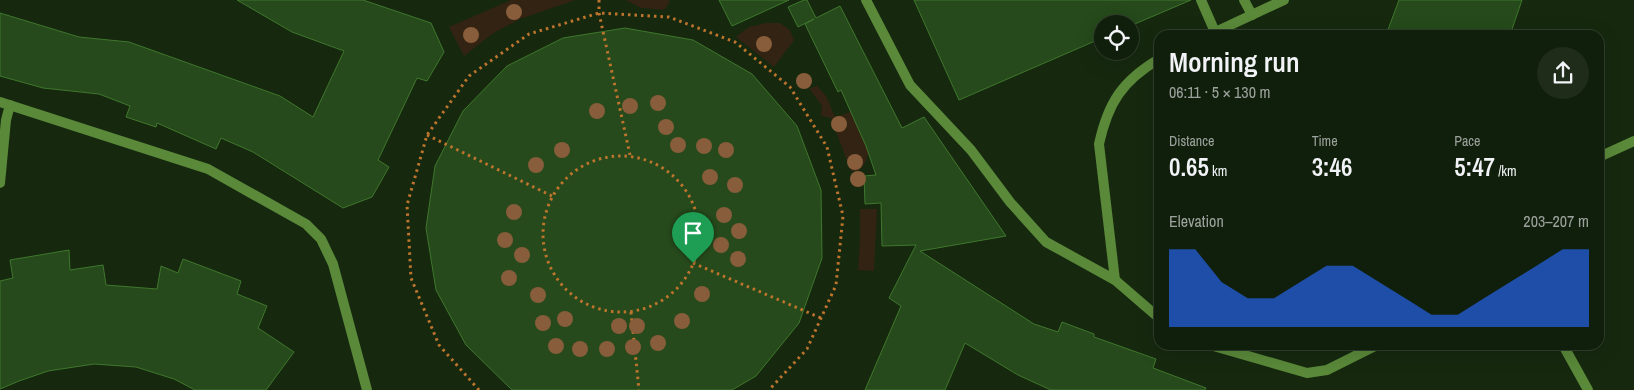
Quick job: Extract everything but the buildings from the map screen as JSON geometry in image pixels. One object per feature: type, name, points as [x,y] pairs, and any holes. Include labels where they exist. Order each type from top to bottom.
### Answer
[{"type":"street","points":[[866,0],[910,85],[971,150],[1010,202],[1046,242],[1115,280],[1154,314]]},
{"type":"street","points":[[1201,0],[1211,30]]},
{"type":"street","points":[[1244,0],[1252,15]]},
{"type":"street","points":[[1220,30],[1284,0]]},
{"type":"street","points":[[1115,280],[1099,144],[1103,124],[1112,103],[1124,86],[1139,71],[1154,62]]},
{"type":"street","points":[[0,183],[6,120],[5,104],[208,169],[306,224],[322,239],[333,264],[367,390]]},
{"type":"street","points":[[1604,155],[1634,141]]},
{"type":"street","points":[[1228,350],[1308,373],[1327,370],[1367,350]]},
{"type":"street","points":[[1566,350],[1588,390]]},
{"type":"path","points":[[599,0],[599,13],[630,155]]},
{"type":"path","points":[[479,390],[439,345],[411,278],[407,205],[427,135],[469,76],[529,34],[599,13],[669,17],[735,42],[790,87],[827,147],[843,216],[836,285],[807,350],[769,390]]},
{"type":"path","points":[[427,135],[552,196]]},
{"type":"path","points":[[630,155],[654,162],[675,176],[690,196],[699,220],[699,245],[691,270],[676,290],[655,305],[631,312],[606,311],[580,302],[560,284],[546,261],[541,235],[545,208],[558,185],[578,167],[603,156],[630,155]]},
{"type":"path","points":[[693,263],[821,318]]},
{"type":"path","points":[[631,312],[639,390]]},
{"type":"shaded area","points":[[511,0],[575,0],[520,19],[492,34],[464,56],[449,27]]},
{"type":"shaded area","points":[[626,0],[669,0],[669,3],[664,10],[641,8]]},
{"type":"shaded area","points":[[766,23],[780,23],[790,30],[794,40],[774,67],[736,37],[749,27]]},
{"type":"shaded area","points":[[817,86],[826,96],[835,117],[851,112],[869,153],[864,165],[858,171],[851,171],[831,118],[821,116],[822,106],[809,88]]},
{"type":"shaded area","points":[[860,209],[877,209],[874,271],[858,270]]},
{"type":"route","points":[[630,155],[654,162],[675,176],[690,196],[699,220],[699,245],[693,263],[691,270],[676,290],[655,305],[631,312],[606,311],[580,302],[560,284],[546,261],[541,235],[545,208],[558,185],[578,167],[603,156],[630,155]]}]
